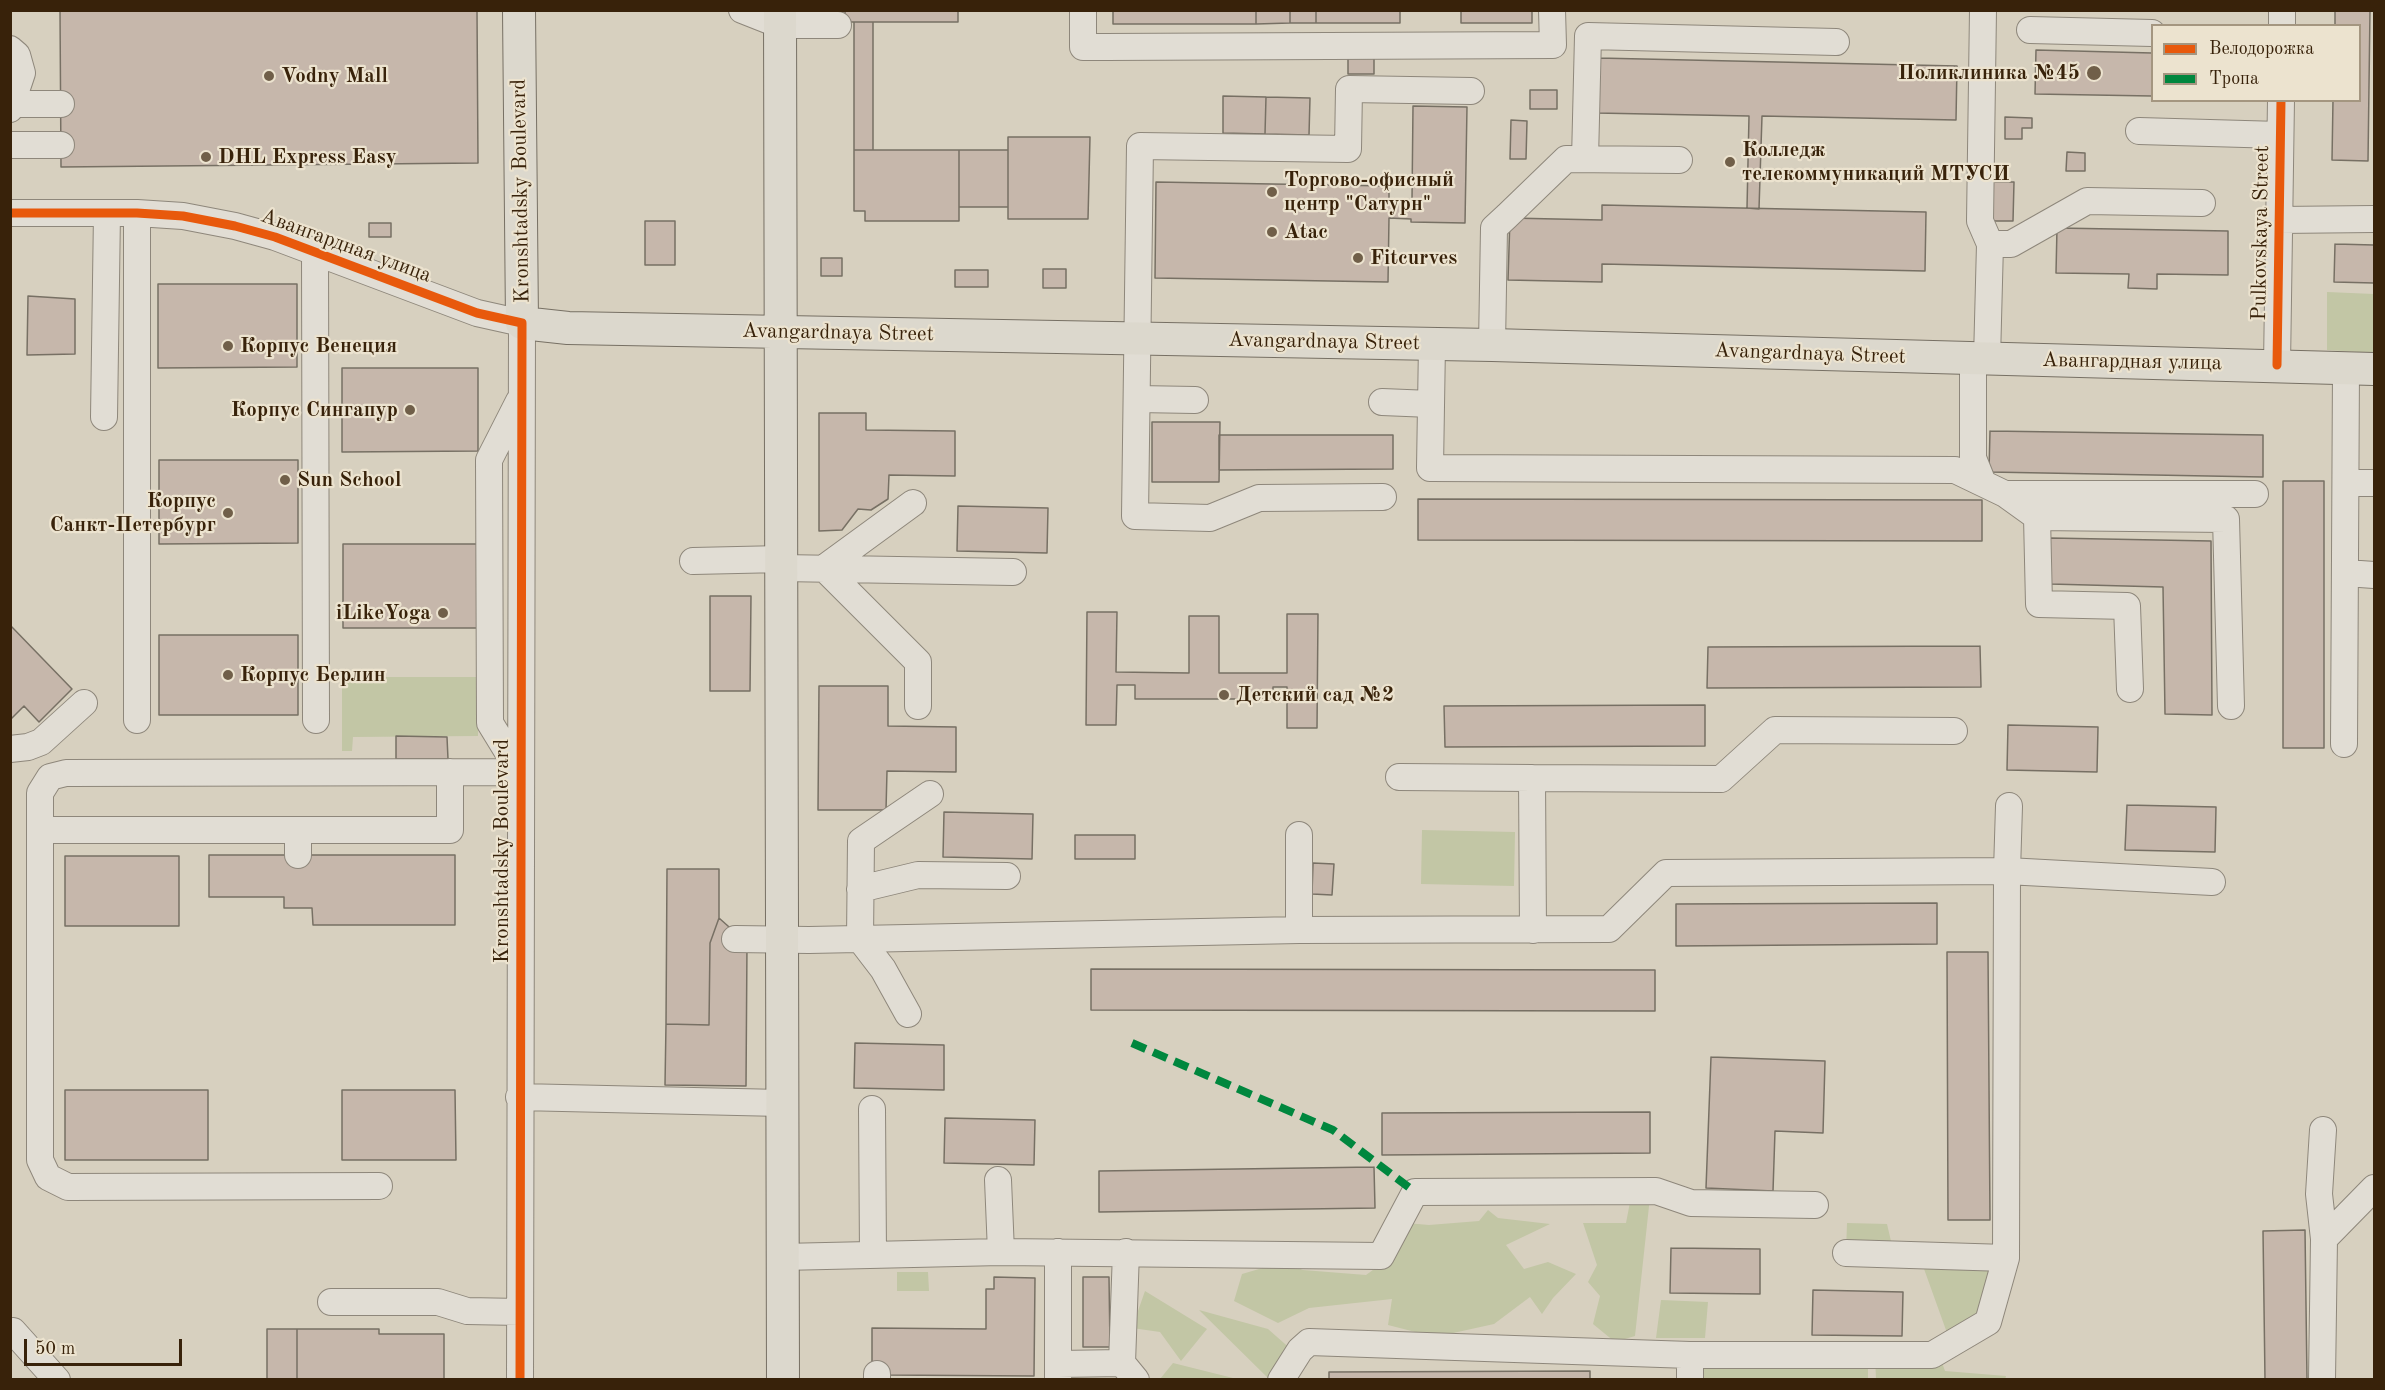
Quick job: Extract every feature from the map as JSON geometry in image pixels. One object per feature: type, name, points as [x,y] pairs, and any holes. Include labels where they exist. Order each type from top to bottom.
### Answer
[{"type":"main road","name":"Kronshtadsky Boulevard","points":[[519,10],[522,323]]},
{"type":"main road","points":[[780,18],[783,1380]]},
{"type":"main road","name":"Avangardnaya Street","points":[[522,323],[568,328],[1492,345],[1980,359]]},
{"type":"main road","name":"Авангардная улица","points":[[1980,359],[2277,365]]},
{"type":"main road","points":[[2277,365],[2360,369]]},
{"type":"street","points":[[742,10],[780,18],[838,25]]},
{"type":"street","points":[[1083,10],[1083,47],[1552,45],[1552,10]]},
{"type":"street","points":[[1983,10],[1980,221],[1990,244],[1973,458],[1994,488]]},
{"type":"street","points":[[2030,30],[2151,33]]},
{"type":"street","points":[[1585,159],[1588,36],[1836,42]]},
{"type":"street","points":[[10,49],[17,56],[22,73],[11,107],[61,104]]},
{"type":"street","points":[[1383,497],[1259,498],[1210,518],[1135,516],[1140,146],[1348,149],[1349,89],[1471,91]]},
{"type":"street","name":"Pulkovskaya Street","points":[[2277,365],[2281,102]]},
{"type":"street","points":[[2139,131],[2280,135]]},
{"type":"street","points":[[10,146],[61,145]]},
{"type":"street","points":[[1492,345],[1494,228],[1566,159],[1679,160]]},
{"type":"street","points":[[1990,244],[2011,244],[2087,201],[2202,203]]},
{"type":"street","name":"Авангардная улица","points":[[10,213],[136,213],[183,216],[235,226],[315,252],[477,313],[522,323]]},
{"type":"street","points":[[104,417],[107,213]]},
{"type":"street","points":[[136,213],[137,720]]},
{"type":"street","points":[[2279,220],[2374,219]]},
{"type":"street","points":[[315,252],[316,720]]},
{"type":"street","name":"Kronshtadsky Boulevard","points":[[520,1380],[522,323]]},
{"type":"street","points":[[1432,344],[1430,468],[1955,470],[1994,488],[2037,517],[2226,519],[2231,706]]},
{"type":"street","points":[[2344,744],[2346,483],[2360,369]]},
{"type":"street","points":[[1137,399],[1195,400]]},
{"type":"street","points":[[1382,402],[1431,404]]},
{"type":"street","points":[[2346,483],[2374,483]]},
{"type":"street","points":[[1994,488],[2255,494]]},
{"type":"street","points":[[824,568],[913,503]]},
{"type":"street","points":[[2037,517],[2039,604],[2127,606],[2130,689]]},
{"type":"street","points":[[693,561],[782,563],[824,568],[1013,572]]},
{"type":"street","points":[[824,568],[918,662],[918,706]]},
{"type":"street","points":[[2346,573],[2374,575]]},
{"type":"street","points":[[10,749],[28,747],[41,742],[84,704]]},
{"type":"street","points":[[1399,777],[1721,779],[1775,730],[1954,731]]},
{"type":"street","points":[[379,1186],[68,1187],[48,1177],[40,1160],[40,794],[50,777],[66,772],[521,772]]},
{"type":"street","points":[[40,831],[450,830],[450,772]]},
{"type":"street","points":[[1532,778],[1533,930]]},
{"type":"street","points":[[908,1014],[883,969],[860,939],[861,841],[930,795]]},
{"type":"street","points":[[1281,1380],[1300,1350],[1309,1342],[1690,1367],[1932,1355],[1988,1322],[2006,1258],[2009,806]]},
{"type":"street","points":[[298,830],[298,855]]},
{"type":"street","points":[[1299,835],[1299,930]]},
{"type":"street","points":[[735,939],[860,939],[1299,930],[1609,929],[1666,873],[2007,872],[2212,882]]},
{"type":"street","points":[[860,889],[918,875],[1007,876]]},
{"type":"street","points":[[519,1097],[781,1103]]},
{"type":"street","points":[[872,1109],[873,1255]]},
{"type":"street","points":[[2322,1380],[2324,1239],[2319,1194],[2323,1130]]},
{"type":"street","points":[[998,1180],[1001,1252]]},
{"type":"street","points":[[2324,1239],[2374,1188]]},
{"type":"street","points":[[782,1257],[1001,1252],[1381,1256],[1416,1192],[1656,1191],[1691,1203],[1815,1205]]},
{"type":"street","points":[[1058,1252],[1058,1372],[1129,1372],[1126,1252]]},
{"type":"street","points":[[1846,1253],[2006,1258]]},
{"type":"street","points":[[331,1302],[438,1302],[467,1311],[520,1312]]},
{"type":"street","points":[[13,1331],[57,1380]]},
{"type":"green space","points":[[2327,292],[2374,294],[2374,353],[2327,350]]},
{"type":"green space","points":[[342,677],[478,677],[478,736],[353,737],[352,751],[342,751]]},
{"type":"green space","points":[[1422,830],[1515,832],[1514,886],[1421,884]]},
{"type":"green space","points":[[1631,1197],[1650,1197],[1635,1336],[1615,1342],[1593,1324],[1600,1296],[1588,1282],[1597,1265],[1583,1223],[1626,1223]]},
{"type":"green space","points":[[1488,1210],[1498,1218],[1550,1224],[1506,1245],[1524,1269],[1548,1262],[1576,1274],[1553,1298],[1542,1314],[1530,1297],[1494,1324],[1435,1337],[1388,1325],[1392,1299],[1309,1308],[1278,1323],[1234,1301],[1242,1274],[1283,1262],[1303,1270],[1366,1275],[1384,1262],[1406,1223],[1429,1225],[1479,1221]]},
{"type":"green space","points":[[1847,1223],[1887,1224],[1894,1254],[1846,1253]]},
{"type":"green space","points":[[1919,1255],[2006,1258],[1988,1322],[1951,1344]]},
{"type":"green space","points":[[897,1272],[928,1272],[929,1291],[897,1291]]},
{"type":"green space","points":[[1145,1291],[1207,1329],[1181,1361],[1160,1332],[1132,1328]]},
{"type":"green space","points":[[1661,1300],[1708,1302],[1705,1338],[1656,1338]]},
{"type":"green space","points":[[1199,1310],[1268,1329],[1293,1351],[1269,1379]]},
{"type":"green space","points":[[1875,1355],[1940,1357],[1945,1371],[2006,1376],[2005,1380],[1876,1379]]},
{"type":"green space","points":[[1704,1361],[1868,1364],[1868,1379],[1706,1380],[1701,1376]]},
{"type":"green space","points":[[1173,1363],[1237,1379],[1160,1379]]},
{"type":"building","name":"Vodny Mall","points":[[60,10],[477,10],[478,163],[61,167]]},
{"type":"building","points":[[845,10],[958,10],[958,22],[845,22]]},
{"type":"building","points":[[1113,10],[1256,10],[1256,24],[1113,24]]},
{"type":"building","points":[[1256,10],[1290,10],[1290,23],[1256,24]]},
{"type":"building","points":[[1290,10],[1316,10],[1316,23],[1290,23]]},
{"type":"building","points":[[1316,10],[1400,10],[1400,23],[1316,23]]},
{"type":"building","points":[[1461,10],[1532,10],[1532,23],[1461,23]]},
{"type":"building","points":[[2335,10],[2370,10],[2368,161],[2332,160],[2333,102],[2361,102],[2361,24],[2335,24]]},
{"type":"building","points":[[854,22],[873,22],[873,150],[854,150]]},
{"type":"building","name":"Поликлиника №45","points":[[2036,50],[2151,53],[2151,96],[2035,94]]},
{"type":"building","points":[[1348,58],[1374,58],[1374,74],[1348,74]]},
{"type":"building","points":[[1598,58],[1957,66],[1956,120],[1762,116],[1759,209],[1747,208],[1749,116],[1596,113]]},
{"type":"building","points":[[1530,90],[1557,90],[1557,109],[1530,109]]},
{"type":"building","points":[[1223,96],[1266,97],[1265,134],[1223,133]]},
{"type":"building","points":[[1266,97],[1310,98],[1309,135],[1265,134]]},
{"type":"building","name":"Торгово-офисный центр \"Сатурн\"","points":[[1413,106],[1467,107],[1465,223],[1411,222],[1411,219],[1389,218],[1388,282],[1155,278],[1156,182],[1389,186],[1389,199],[1412,200]]},
{"type":"building","points":[[2005,117],[2032,118],[2032,128],[2022,128],[2022,139],[2005,139]]},
{"type":"building","points":[[1511,120],[1527,121],[1526,159],[1510,159]]},
{"type":"building","points":[[1008,137],[1090,137],[1088,219],[1008,219]]},
{"type":"building","points":[[854,150],[959,150],[959,221],[865,221],[865,211],[854,211]]},
{"type":"building","points":[[959,150],[1008,150],[1008,207],[959,207]]},
{"type":"building","points":[[2067,152],[2085,153],[2085,171],[2066,171]]},
{"type":"building","points":[[1990,182],[2014,182],[2013,221],[1989,221]]},
{"type":"building","points":[[1602,205],[1926,212],[1925,271],[1602,264],[1602,282],[1508,280],[1510,218],[1602,220]]},
{"type":"building","points":[[645,221],[675,221],[675,265],[645,265]]},
{"type":"building","points":[[369,223],[391,223],[391,237],[369,237]]},
{"type":"building","points":[[2057,228],[2228,231],[2228,275],[2157,274],[2157,289],[2128,288],[2129,274],[2056,273]]},
{"type":"building","points":[[2335,244],[2374,245],[2374,283],[2334,282]]},
{"type":"building","points":[[821,258],[842,258],[842,276],[821,276]]},
{"type":"building","points":[[1043,269],[1066,269],[1066,288],[1043,288]]},
{"type":"building","points":[[955,270],[988,270],[988,287],[955,287]]},
{"type":"building","name":"Корпус Венеция","points":[[158,284],[297,284],[297,367],[158,368]]},
{"type":"building","points":[[28,296],[75,299],[75,354],[27,355]]},
{"type":"building","name":"Корпус Сингапур","points":[[342,368],[478,368],[478,451],[342,452]]},
{"type":"building","points":[[819,413],[866,413],[866,430],[955,431],[955,476],[889,475],[888,499],[871,510],[858,509],[842,530],[819,531]]},
{"type":"building","points":[[1152,422],[1220,422],[1219,482],[1152,482]]},
{"type":"building","points":[[1990,431],[2263,435],[2263,477],[1989,472]]},
{"type":"building","points":[[1219,435],[1393,435],[1393,469],[1219,470]]},
{"type":"building","name":"Корпус Санкт-Петербург","points":[[159,460],[298,460],[298,543],[159,544]]},
{"type":"building","points":[[2283,481],[2324,481],[2324,748],[2283,748]]},
{"type":"building","points":[[1418,499],[1982,500],[1982,541],[1418,540]]},
{"type":"building","points":[[958,506],[1048,508],[1047,553],[957,551]]},
{"type":"building","points":[[2050,538],[2211,541],[2212,715],[2165,714],[2163,587],[2050,584]]},
{"type":"building","points":[[343,544],[478,544],[478,628],[343,628]]},
{"type":"building","points":[[710,596],[751,596],[750,691],[710,691]]},
{"type":"building","points":[[1087,612],[1117,612],[1116,672],[1189,673],[1189,616],[1219,616],[1219,673],[1287,673],[1287,614],[1318,614],[1317,728],[1287,728],[1287,687],[1273,687],[1273,699],[1135,699],[1135,685],[1117,685],[1116,725],[1086,725]]},
{"type":"building","points":[[10,625],[72,689],[39,722],[24,706],[10,720]]},
{"type":"building","name":"Корпус Берлин","points":[[159,635],[298,635],[298,715],[159,715]]},
{"type":"building","points":[[1980,646],[1981,687],[1707,688],[1708,647]]},
{"type":"building","points":[[819,686],[888,686],[888,726],[956,727],[956,772],[887,771],[886,810],[818,810]]},
{"type":"building","points":[[1705,705],[1705,746],[1445,747],[1444,706]]},
{"type":"building","points":[[2008,725],[2098,727],[2097,772],[2007,770]]},
{"type":"building","points":[[396,736],[447,737],[448,759],[396,759]]},
{"type":"building","points":[[2127,805],[2216,807],[2215,852],[2125,850]]},
{"type":"building","points":[[944,812],[1033,814],[1032,859],[943,857]]},
{"type":"building","points":[[1075,835],[1135,835],[1135,859],[1075,859]]},
{"type":"building","points":[[209,855],[455,855],[455,925],[313,925],[312,908],[284,908],[284,897],[209,897]]},
{"type":"building","points":[[65,856],[179,856],[179,926],[65,926]]},
{"type":"building","points":[[1313,863],[1334,864],[1332,895],[1312,894]]},
{"type":"building","points":[[667,869],[719,869],[719,918],[710,943],[709,1025],[666,1024]]},
{"type":"building","points":[[1937,903],[1937,944],[1676,946],[1676,904]]},
{"type":"building","points":[[719,918],[747,943],[746,1086],[665,1085],[666,1024],[709,1025],[710,943]]},
{"type":"building","points":[[1947,952],[1988,952],[1990,1220],[1948,1220]]},
{"type":"building","points":[[1091,969],[1655,970],[1655,1011],[1091,1010]]},
{"type":"building","points":[[855,1043],[944,1045],[944,1090],[854,1088]]},
{"type":"building","points":[[1711,1057],[1825,1061],[1823,1133],[1775,1131],[1773,1191],[1706,1188]]},
{"type":"building","points":[[65,1090],[208,1090],[208,1160],[65,1160]]},
{"type":"building","points":[[342,1090],[455,1090],[456,1160],[342,1160]]},
{"type":"building","points":[[1650,1112],[1650,1153],[1382,1155],[1382,1113]]},
{"type":"building","points":[[945,1118],[1035,1120],[1034,1165],[944,1163]]},
{"type":"building","points":[[1374,1167],[1375,1208],[1099,1212],[1099,1171]]},
{"type":"building","points":[[2305,1230],[2307,1380],[2265,1380],[2263,1231]]},
{"type":"building","points":[[1671,1248],[1760,1249],[1760,1294],[1670,1293]]},
{"type":"building","points":[[994,1277],[1035,1278],[1034,1376],[884,1375],[872,1365],[872,1328],[986,1329],[986,1289],[994,1289]]},
{"type":"building","points":[[1083,1277],[1109,1277],[1110,1347],[1083,1347]]},
{"type":"building","points":[[1813,1290],[1903,1292],[1902,1336],[1812,1335]]},
{"type":"building","points":[[267,1329],[297,1329],[297,1380],[267,1380]]},
{"type":"building","points":[[297,1329],[379,1329],[379,1334],[444,1334],[444,1380],[297,1380]]},
{"type":"building","points":[[1590,1371],[1590,1380],[1329,1380],[1329,1372]]},
{"type":"marked path","points":[[1132,1043],[1333,1130],[1415,1192]]},
{"type":"cycle path","points":[[2277,365],[2281,102]]},
{"type":"cycle path","points":[[10,213],[137,213],[183,216],[235,226],[275,237],[477,313],[522,323],[520,1380]]},
{"type":"place","name":"Поликлиника №45","points":[[2094,73]]},
{"type":"place","name":"Vodny Mall","points":[[269,76]]},
{"type":"place","name":"DHL Express Easy","points":[[206,157]]},
{"type":"place","name":"Колледж телекоммуникаций МТУСИ","points":[[1730,162]]},
{"type":"place","name":"Торгово-офисный центр \"Сатурн\"","points":[[1272,192]]},
{"type":"place","name":"Atac","points":[[1272,232]]},
{"type":"place","name":"Fitcurves","points":[[1358,258]]},
{"type":"place","name":"Корпус Венеция","points":[[228,346]]},
{"type":"place","name":"Корпус Сингапур","points":[[410,410]]},
{"type":"place","name":"Sun School","points":[[285,480]]},
{"type":"place","name":"Корпус Санкт-Петербург","points":[[228,513]]},
{"type":"place","name":"iLikeYoga","points":[[443,613]]},
{"type":"place","name":"Корпус Берлин","points":[[228,675]]},
{"type":"place","name":"Детский сад №2","points":[[1224,695]]}]
